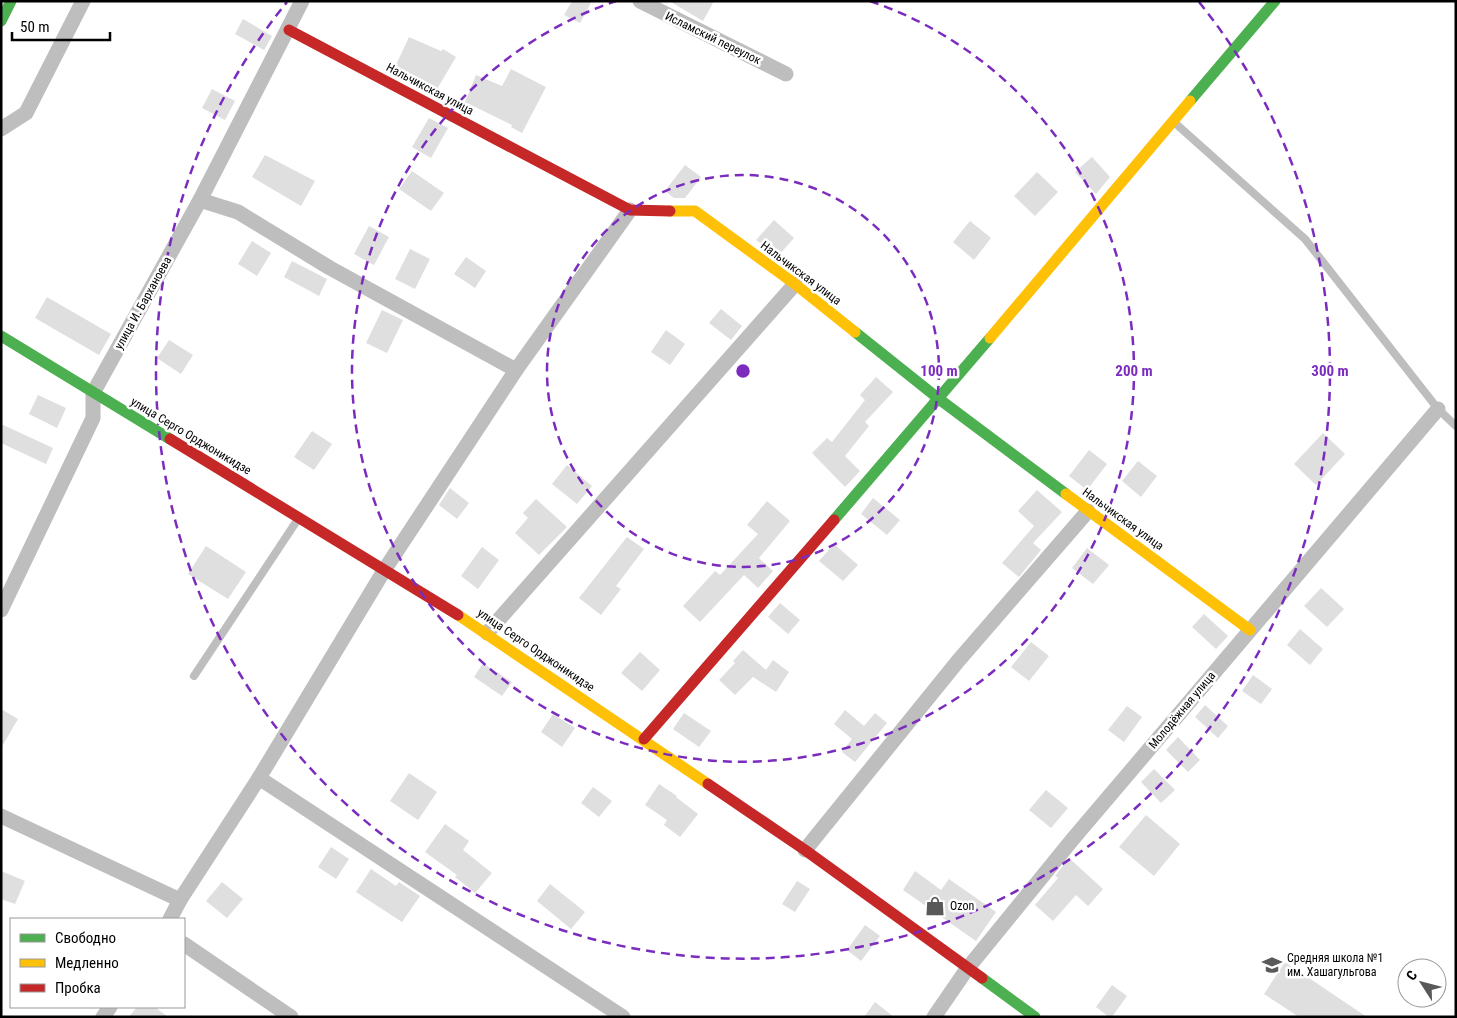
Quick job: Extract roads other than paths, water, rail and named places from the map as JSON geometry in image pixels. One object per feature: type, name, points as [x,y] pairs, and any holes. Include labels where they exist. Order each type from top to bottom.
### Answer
[{"type":"main road","points":[[1,21],[11,1]]},
{"type":"main road","points":[[644,739],[939,399],[1275,1]]},
{"type":"main road","name":"Нальчикская улица","points":[[289,30],[630,210],[694,211],[795,284],[939,399],[1250,630]]},
{"type":"main road","name":"улица Серго Орджоникидзе","points":[[1,336],[385,569],[486,633],[805,850],[1035,1017]]},
{"type":"street","points":[[1,129],[26,113],[83,1]]},
{"type":"street","name":"улица И. Барханоева","points":[[1,610],[93,418],[93,393],[200,200],[289,30],[302,1]]},
{"type":"street","name":"Исламский переулок","points":[[640,1],[786,74]]},
{"type":"street","points":[[200,200],[238,212],[330,268],[516,370]]},
{"type":"street","points":[[171,918],[180,900],[260,778],[385,569],[516,370],[630,210]]},
{"type":"street","points":[[486,633],[795,284]]},
{"type":"street","name":"Молодёжная улица","points":[[934,1017],[968,969],[1072,840],[1438,409]]},
{"type":"street","points":[[805,850],[958,661],[1088,511]]},
{"type":"street","points":[[260,778],[623,1017]]},
{"type":"street","points":[[1,816],[180,900]]},
{"type":"street","points":[[185,945],[291,1017]]},
{"type":"lane","points":[[1174,122],[1305,239],[1438,409],[1456,426]]},
{"type":"lane","points":[[194,676],[300,517]]},
{"type":"place","name":"Ozon","points":[[935,906]]},
{"type":"place","name":"Средняя школа №1 им. Хашагульгова","points":[[1272,965]]}]
